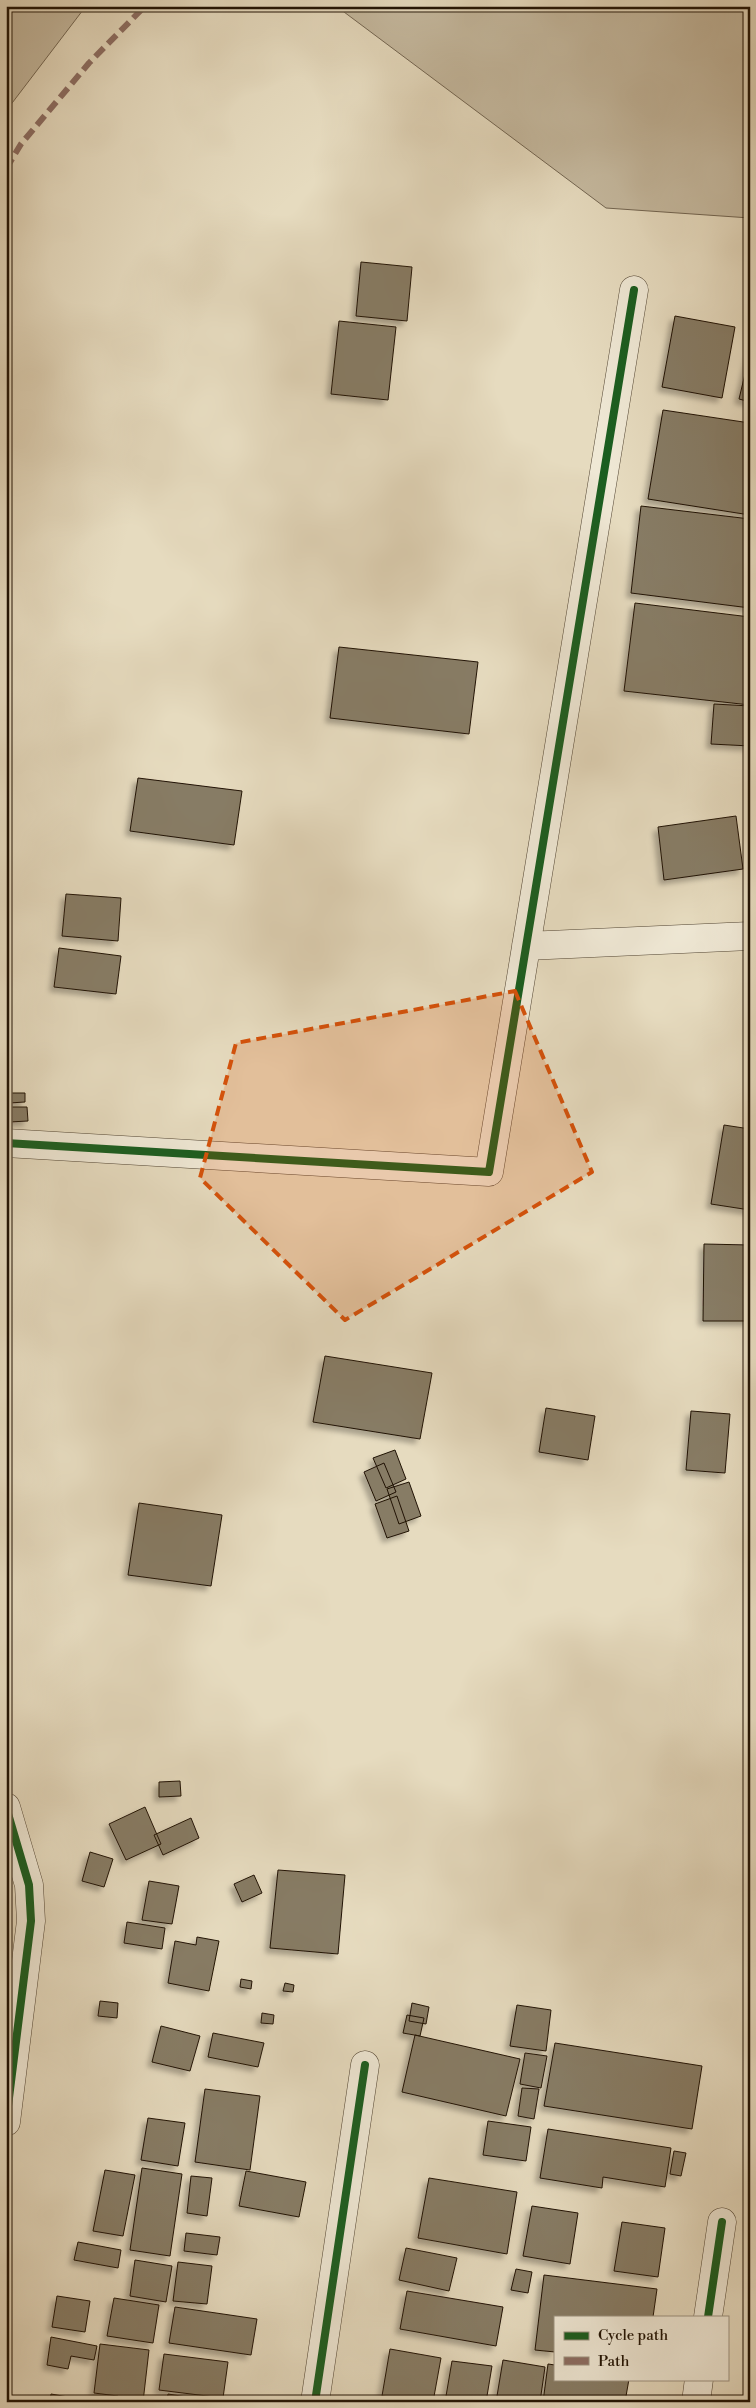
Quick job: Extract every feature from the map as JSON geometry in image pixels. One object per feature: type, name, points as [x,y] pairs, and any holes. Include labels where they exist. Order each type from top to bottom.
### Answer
[{"type":"street","points":[[6,1144],[489,1172],[634,290]]},
{"type":"street","points":[[526,946],[750,936]]},
{"type":"street","points":[[6,1807],[29,1885],[31,1921],[7,2113]]},
{"type":"street","points":[[315,2402],[365,2064]]},
{"type":"street","points":[[708,2316],[722,2222]]},
{"type":"street","points":[[696,2402],[699,2380]]},
{"type":"highlighted area","points":[[515,991],[592,1172],[345,1320],[200,1178],[236,1043]]},
{"type":"shaded area","points":[[6,6],[86,6],[6,111]]},
{"type":"shaded area","points":[[336,6],[750,6],[750,218],[606,208]]},
{"type":"building","points":[[361,262],[412,267],[407,321],[356,316]]},
{"type":"building","points":[[675,316],[735,327],[722,398],[662,387]]},
{"type":"building","points":[[339,321],[396,327],[388,400],[331,394]]},
{"type":"building","points":[[750,353],[750,402],[739,399]]},
{"type":"building","points":[[663,410],[750,423],[750,515],[648,499]]},
{"type":"building","points":[[641,506],[750,519],[750,608],[631,593]]},
{"type":"building","points":[[635,603],[750,617],[750,705],[624,691]]},
{"type":"building","points":[[339,647],[478,662],[469,734],[330,718]]},
{"type":"building","points":[[714,704],[750,706],[750,746],[711,744]]},
{"type":"building","points":[[138,778],[242,791],[234,845],[130,831]]},
{"type":"building","points":[[736,816],[743,869],[664,880],[658,827]]},
{"type":"building","points":[[66,894],[121,898],[118,941],[62,936]]},
{"type":"building","points":[[59,948],[121,956],[116,994],[54,987]]},
{"type":"building","points":[[10,1093],[25,1093],[25,1102],[9,1103]]},
{"type":"building","points":[[8,1107],[27,1107],[28,1121],[9,1122]]},
{"type":"building","points":[[724,1125],[750,1129],[750,1210],[711,1204]]},
{"type":"building","points":[[704,1244],[750,1245],[750,1321],[703,1321]]},
{"type":"building","points":[[325,1356],[432,1373],[420,1439],[313,1422]]},
{"type":"building","points":[[546,1408],[595,1416],[588,1460],[539,1452]]},
{"type":"building","points":[[691,1411],[730,1414],[725,1473],[686,1470]]},
{"type":"building","points":[[395,1450],[406,1479],[386,1488],[373,1458]]},
{"type":"building","points":[[384,1463],[396,1492],[376,1501],[364,1472]]},
{"type":"building","points":[[409,1482],[421,1516],[399,1524],[387,1489]]},
{"type":"building","points":[[397,1496],[409,1531],[387,1538],[375,1504]]},
{"type":"building","points":[[139,1503],[222,1515],[211,1586],[128,1575]]},
{"type":"building","points":[[180,1781],[181,1796],[159,1797],[159,1782]]},
{"type":"building","points":[[145,1807],[161,1844],[126,1860],[109,1824]]},
{"type":"building","points":[[191,1818],[199,1838],[163,1855],[154,1835]]},
{"type":"building","points":[[90,1852],[113,1859],[104,1887],[82,1881]]},
{"type":"building","points":[[278,1870],[345,1875],[338,1954],[270,1948]]},
{"type":"building","points":[[254,1875],[262,1893],[242,1902],[234,1884]]},
{"type":"building","points":[[149,1881],[179,1886],[172,1924],[142,1920]]},
{"type":"building","points":[[127,1922],[165,1928],[162,1949],[124,1943]]},
{"type":"building","points":[[197,1937],[219,1941],[209,1991],[168,1983],[175,1941],[196,1945]]},
{"type":"building","points":[[241,1979],[252,1981],[251,1989],[240,1987]]},
{"type":"building","points":[[285,1983],[294,1985],[293,1992],[283,1991]]},
{"type":"building","points":[[100,2001],[118,2003],[117,2018],[98,2016]]},
{"type":"building","points":[[412,2003],[429,2007],[426,2024],[409,2021]]},
{"type":"building","points":[[517,2005],[551,2010],[546,2051],[510,2046]]},
{"type":"building","points":[[262,2013],[274,2015],[273,2024],[261,2023]]},
{"type":"building","points":[[407,2015],[424,2018],[420,2036],[403,2033]]},
{"type":"building","points":[[161,2026],[200,2036],[190,2071],[152,2062]]},
{"type":"building","points":[[213,2033],[264,2043],[258,2067],[208,2057]]},
{"type":"building","points":[[415,2035],[520,2059],[506,2116],[402,2092]]},
{"type":"building","points":[[555,2043],[702,2066],[692,2129],[544,2106]]},
{"type":"building","points":[[525,2053],[547,2056],[541,2088],[520,2084]]},
{"type":"building","points":[[522,2088],[539,2089],[534,2119],[518,2116]]},
{"type":"building","points":[[205,2089],[260,2096],[250,2170],[195,2162]]},
{"type":"building","points":[[148,2118],[185,2123],[178,2166],[141,2160]]},
{"type":"building","points":[[488,2121],[531,2127],[526,2161],[483,2155]]},
{"type":"building","points":[[548,2129],[671,2148],[665,2187],[603,2177],[602,2188],[540,2178]]},
{"type":"building","points":[[674,2151],[686,2153],[681,2176],[670,2174]]},
{"type":"building","points":[[142,2168],[182,2174],[170,2256],[130,2250]]},
{"type":"building","points":[[105,2170],[135,2175],[123,2236],[93,2231]]},
{"type":"building","points":[[246,2171],[306,2182],[299,2217],[239,2206]]},
{"type":"building","points":[[191,2176],[212,2178],[207,2216],[187,2213]]},
{"type":"building","points":[[429,2178],[517,2192],[507,2254],[418,2238]]},
{"type":"building","points":[[532,2206],[578,2213],[570,2264],[523,2256]]},
{"type":"building","points":[[622,2222],[665,2228],[658,2277],[614,2271]]},
{"type":"building","points":[[186,2233],[220,2237],[217,2255],[184,2251]]},
{"type":"building","points":[[78,2242],[121,2250],[118,2268],[74,2260]]},
{"type":"building","points":[[406,2248],[457,2258],[449,2291],[399,2280]]},
{"type":"building","points":[[135,2260],[172,2266],[166,2302],[130,2296]]},
{"type":"building","points":[[178,2262],[212,2266],[207,2304],[173,2301]]},
{"type":"building","points":[[516,2269],[532,2272],[528,2293],[511,2290]]},
{"type":"building","points":[[544,2275],[657,2289],[653,2316],[554,2316],[554,2352],[535,2350]]},
{"type":"building","points":[[407,2291],[503,2307],[496,2346],[400,2329]]},
{"type":"building","points":[[57,2296],[90,2301],[85,2332],[52,2327]]},
{"type":"building","points":[[114,2298],[159,2305],[153,2343],[107,2336]]},
{"type":"building","points":[[175,2307],[257,2319],[251,2355],[169,2343]]},
{"type":"building","points":[[51,2337],[97,2346],[94,2360],[71,2356],[68,2369],[47,2365]]},
{"type":"building","points":[[100,2344],[149,2350],[143,2402],[117,2402],[118,2396],[94,2393]]},
{"type":"building","points":[[390,2349],[441,2358],[433,2402],[382,2396]]},
{"type":"building","points":[[164,2354],[228,2362],[223,2398],[159,2390]]},
{"type":"building","points":[[503,2360],[545,2367],[540,2402],[496,2402]]},
{"type":"building","points":[[452,2361],[492,2366],[486,2402],[445,2402]]},
{"type":"building","points":[[548,2364],[554,2365],[554,2380],[629,2380],[625,2402],[543,2402]]},
{"type":"building","points":[[51,2394],[68,2397],[68,2402],[50,2402]]},
{"type":"building","points":[[168,2394],[205,2400],[204,2402],[167,2402]]},
{"type":"marked path","points":[[6,169],[21,144],[89,63],[145,6]]},
{"type":"cycle path","points":[[6,1143],[489,1172],[634,290]]},
{"type":"cycle path","points":[[6,1807],[29,1885],[31,1921],[6,2122]]},
{"type":"cycle path","points":[[315,2402],[365,2065]]},
{"type":"cycle path","points":[[708,2316],[722,2222]]}]
